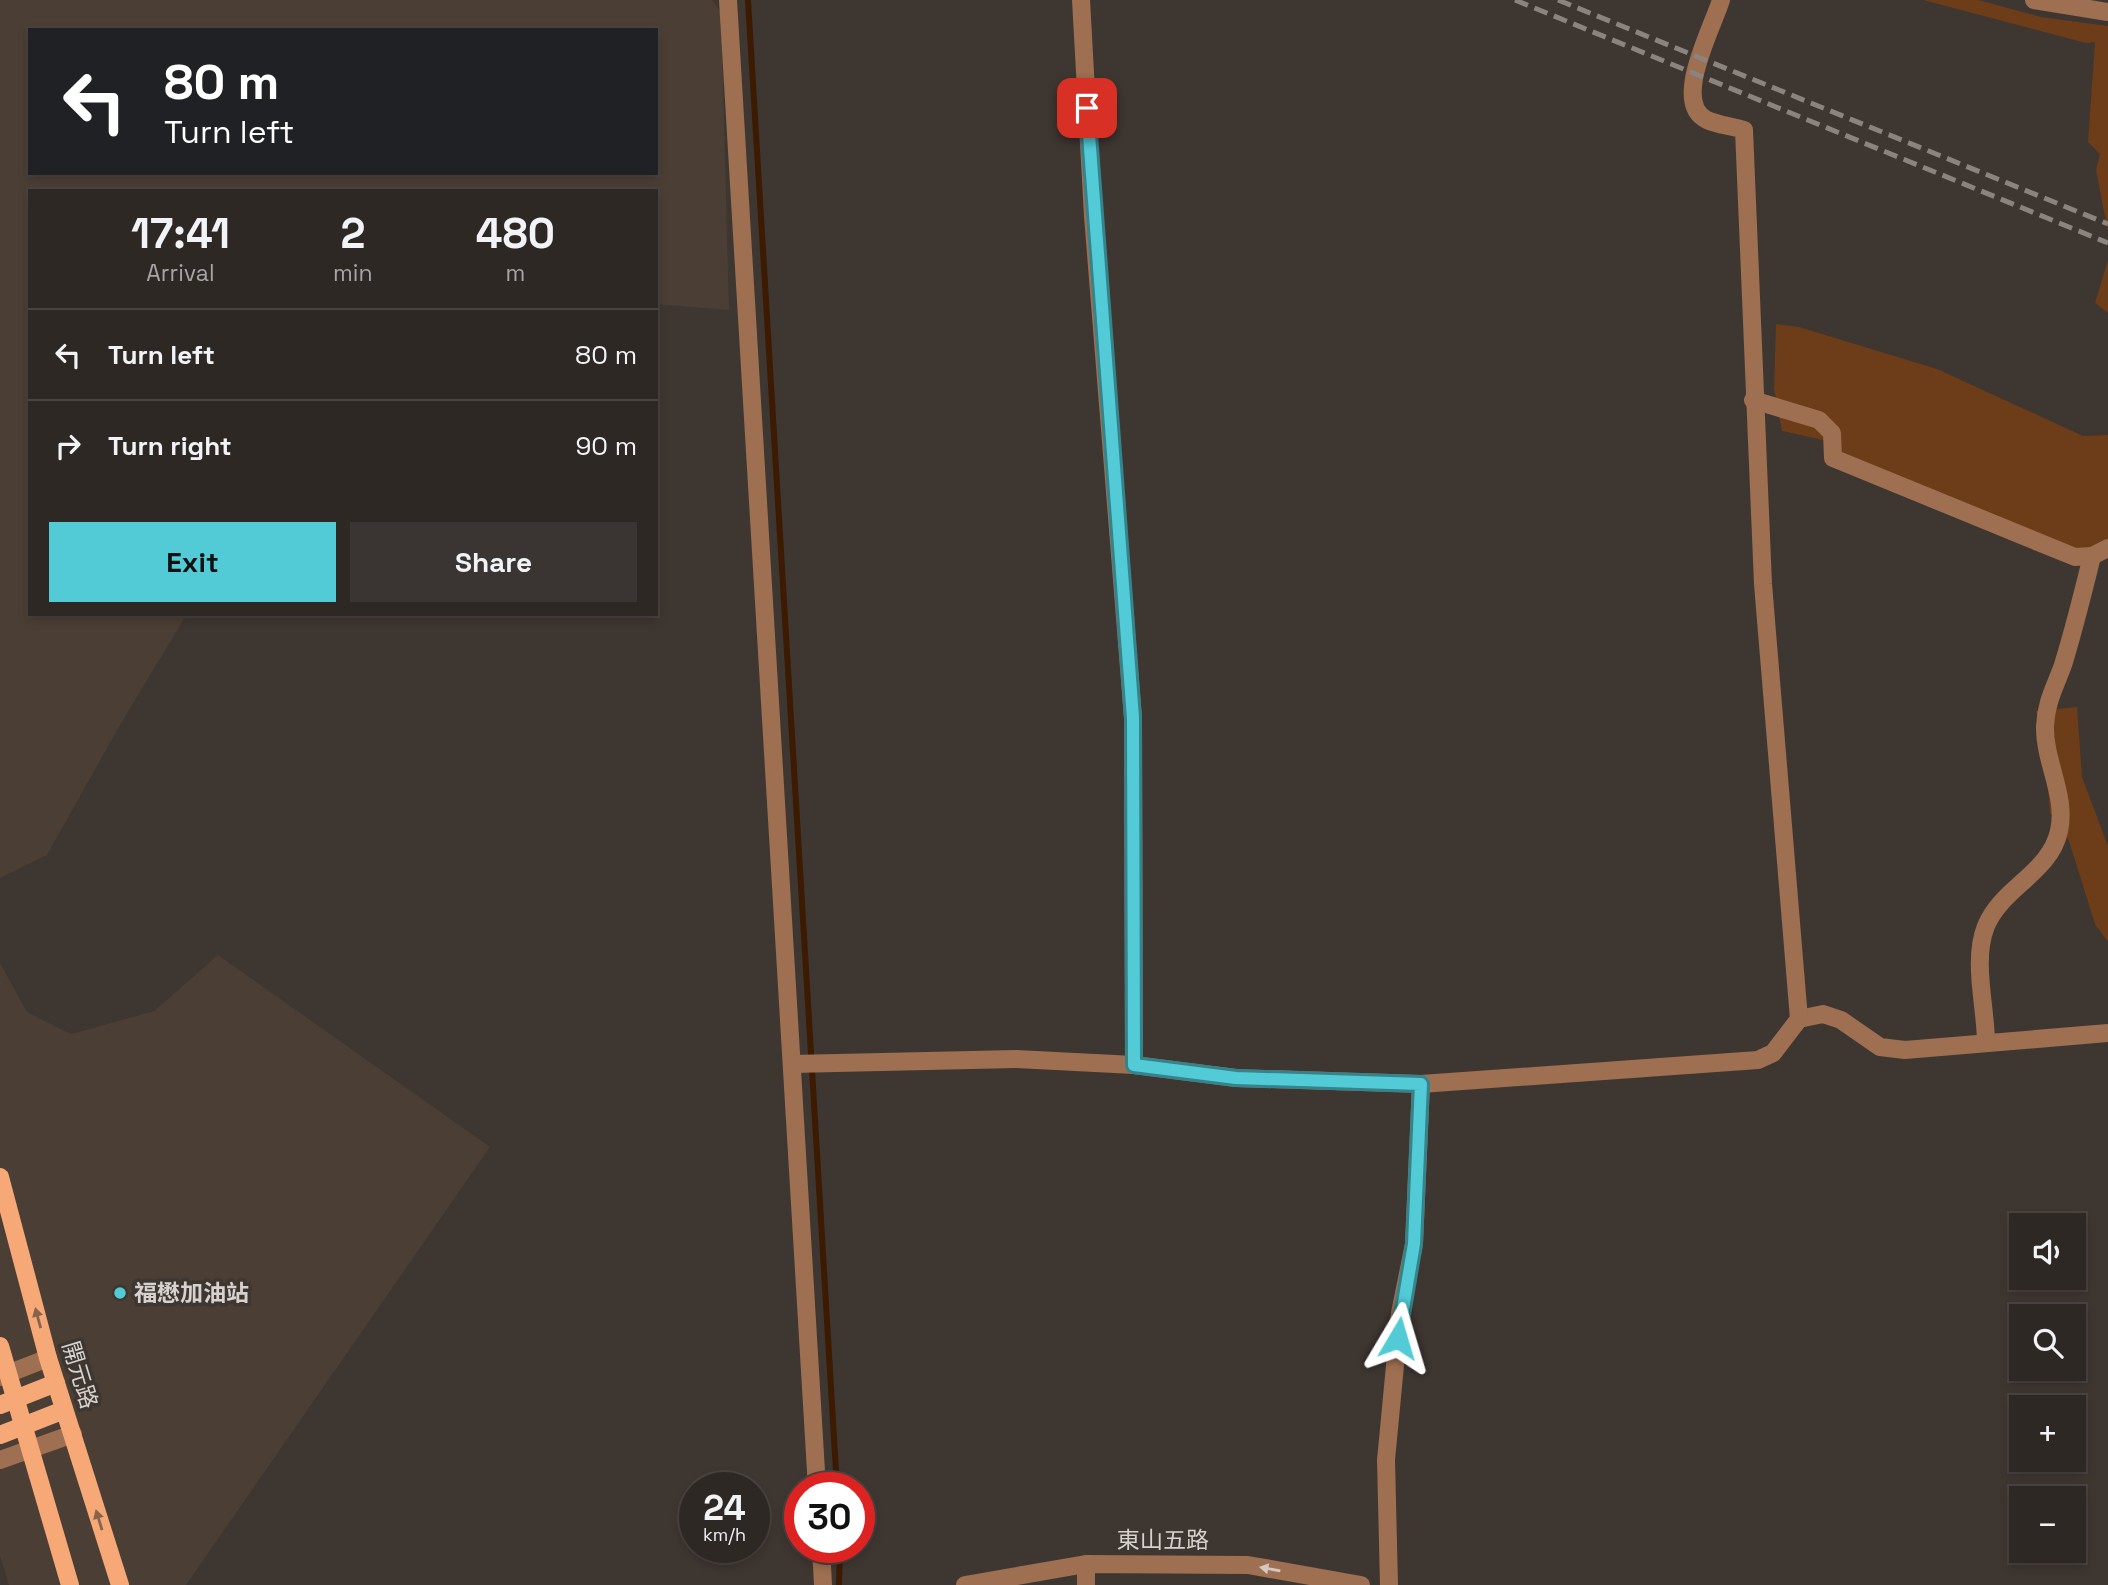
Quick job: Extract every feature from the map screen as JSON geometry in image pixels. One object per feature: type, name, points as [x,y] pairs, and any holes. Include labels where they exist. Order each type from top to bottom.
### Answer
[{"type":"main road","name":"開元路","points":[[0,1177],[48,1358],[120,1585]]},
{"type":"main road","points":[[0,1346],[7,1402],[22,1426],[70,1585]]},
{"type":"main road","points":[[7,1402],[56,1384]]},
{"type":"main road","points":[[0,1435],[65,1410]]},
{"type":"street","points":[[728,0],[816,1472]]},
{"type":"street","points":[[1081,0],[1093,216],[1133,718],[1134,1065]]},
{"type":"street","points":[[1721,0],[1690,85],[1692,102],[1704,119],[1744,130],[1753,400],[1763,584],[1799,1019]]},
{"type":"street","points":[[2034,0],[2108,12]]},
{"type":"street","points":[[1753,400],[1819,420],[1832,433],[1833,458],[2074,557],[2100,552],[2062,668],[2048,696],[2045,728],[2059,797],[2060,828],[2054,849],[2034,873],[2001,900],[1986,927],[1981,948],[1986,1043]]},
{"type":"street","points":[[792,1064],[1016,1059],[1134,1065],[1236,1078],[1421,1084],[1758,1060],[1773,1053],[1799,1019],[1824,1014],[1842,1020],[1880,1047],[1892,1048],[1955,1048],[2108,1033]]},
{"type":"street","points":[[1389,1585],[1386,1460],[1400,1314],[1414,1244],[1421,1084]]},
{"type":"street","points":[[4,1376],[48,1358]]},
{"type":"street","points":[[0,1460],[73,1434]]},
{"type":"street","points":[[822,1563],[823,1585]]},
{"type":"street","points":[[1086,1564],[1086,1585]]},
{"type":"street","name":"東山五路","points":[[965,1585],[1086,1564],[1248,1565],[1361,1585]]},
{"type":"shaded area","points":[[0,0],[712,0],[721,12],[729,310],[658,304],[658,189],[28,189],[28,616],[186,616],[120,725],[47,855],[0,878]]},
{"type":"shaded area","points":[[1923,0],[1978,0],[2041,17],[2108,26],[2108,232],[2096,170],[2100,154],[2088,142],[2095,42],[2086,43]]},
{"type":"shaded area","points":[[2108,260],[2108,313],[2095,303]]},
{"type":"shaded area","points":[[1776,324],[1799,327],[1937,369],[2083,436],[2108,435],[2108,551],[2091,553],[1850,471],[1837,443],[1782,431],[1774,389]]},
{"type":"shaded area","points":[[2077,707],[2082,777],[2108,846],[2108,942],[2095,924],[2069,841],[2050,813],[2046,761],[2036,711]]},
{"type":"shaded area","points":[[218,955],[490,1147],[186,1585],[9,1585],[0,1556],[0,963],[27,1012],[71,1034],[154,1011]]},
{"type":"waterway","points":[[748,0],[836,1472]]},
{"type":"waterway","points":[[839,1585],[840,1563]]},
{"type":"railway","points":[[1515,0],[2108,243]]},
{"type":"railway","points":[[1558,0],[2108,224]]},
{"type":"place","name":"福懋加油站","points":[[120,1293]]},
{"type":"route","points":[[1087,108],[1095,244],[1133,718],[1134,1065],[1236,1078],[1421,1084],[1414,1244],[1398,1338]]}]
